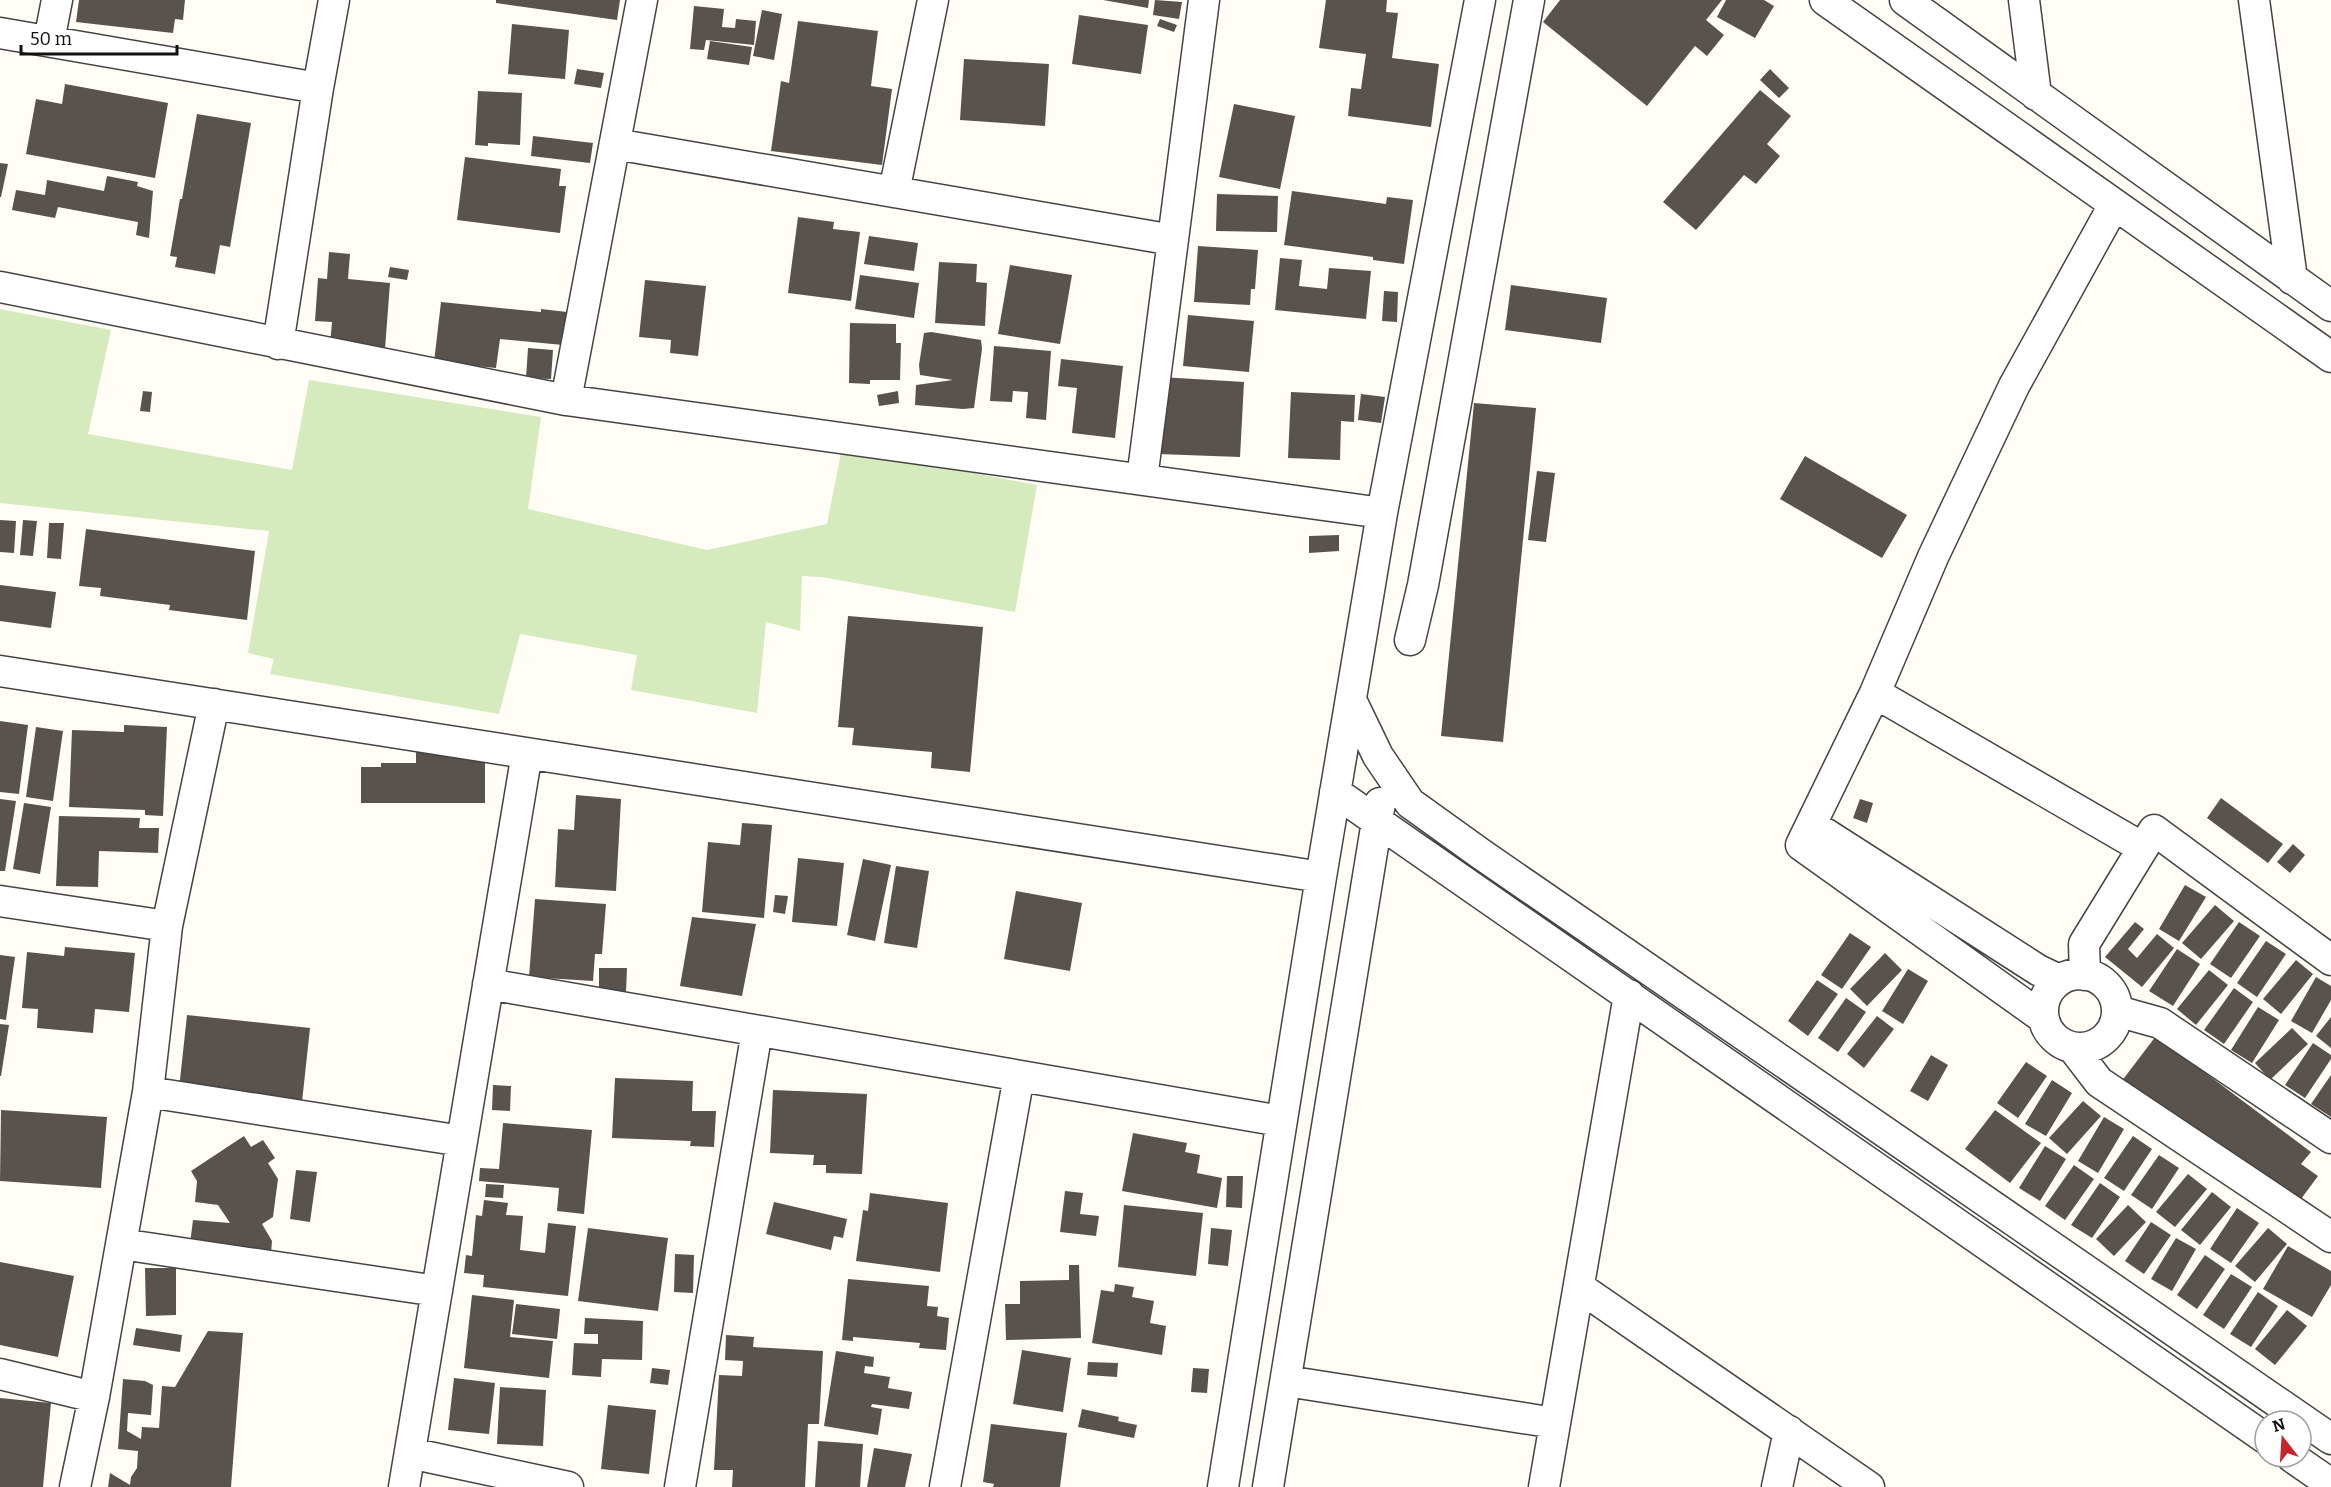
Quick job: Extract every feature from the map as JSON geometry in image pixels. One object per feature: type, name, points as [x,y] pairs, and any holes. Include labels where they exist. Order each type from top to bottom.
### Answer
[{"type":"street","points":[[50,41],[57,0]]},
{"type":"street","points":[[278,344],[334,0]]},
{"type":"street","points":[[566,400],[642,0]]},
{"type":"street","points":[[894,192],[933,0]]},
{"type":"street","points":[[1142,479],[1204,0]]},
{"type":"street","points":[[1223,1487],[1382,513],[1480,0]]},
{"type":"street","points":[[1410,640],[1423,585],[1529,0]]},
{"type":"street","points":[[1825,0],[2331,357]]},
{"type":"street","points":[[1905,0],[2331,306]]},
{"type":"street","points":[[2024,0],[2036,95]]},
{"type":"street","points":[[2254,0],[2292,279]]},
{"type":"street","points":[[0,33],[318,88]]},
{"type":"street","points":[[615,144],[1173,240]]},
{"type":"street","points":[[1806,835],[1875,693],[1933,557],[2014,386],[2114,204]]},
{"type":"street","points":[[0,287],[566,400],[1382,513]]},
{"type":"street","points":[[0,671],[1321,877]]},
{"type":"street","points":[[1875,693],[2143,848]]},
{"type":"street","points":[[1351,700],[1386,768],[1410,803],[2331,1439]]},
{"type":"street","points":[[75,1487],[94,1397],[148,1092],[167,926],[214,704]]},
{"type":"street","points":[[404,1487],[527,753]]},
{"type":"street","points":[[1268,1487],[1386,768]]},
{"type":"street","points":[[1335,792],[2253,1430]]},
{"type":"street","points":[[1806,835],[2038,970],[2072,977],[2096,978],[2111,991],[2117,1011],[2111,1032],[2095,1046],[2073,1048],[2062,1045],[2046,1028],[2042,1017],[2046,996],[2051,987],[2072,977],[2084,944],[2154,830],[2331,960]]},
{"type":"street","points":[[1806,835],[2042,1017]]},
{"type":"street","points":[[0,901],[167,926]]},
{"type":"street","points":[[489,984],[1281,1121]]},
{"type":"street","points":[[1544,1487],[1629,995]]},
{"type":"street","points":[[2117,1011],[2160,1023],[2331,1138]]},
{"type":"street","points":[[680,1487],[757,1030]]},
{"type":"street","points":[[2073,1048],[2099,1082],[2331,1238]]},
{"type":"street","points":[[945,1487],[1019,1076]]},
{"type":"street","points":[[148,1092],[462,1141]]},
{"type":"street","points":[[121,1244],[437,1291]]},
{"type":"street","points":[[1579,1287],[1869,1487]]},
{"type":"street","points":[[0,1374],[94,1397]]},
{"type":"street","points":[[1286,1381],[1555,1422]]},
{"type":"street","points":[[1777,1487],[1788,1431]]},
{"type":"street","points":[[410,1453],[568,1487]]},
{"type":"street","points":[[2308,1469],[2328,1484]]},
{"type":"green space","points":[[0,309],[111,330],[88,434],[292,470],[309,380],[541,417],[528,509],[707,550],[827,524],[842,448],[1037,485],[1015,612],[822,577],[802,576],[800,631],[766,622],[757,713],[631,690],[637,655],[520,634],[499,714],[270,674],[274,659],[248,653],[269,531],[0,503]]},
{"type":"building","points":[[79,0],[185,0],[183,20],[175,19],[173,33],[76,22]]},
{"type":"building","points":[[496,0],[620,0],[617,20],[496,3]]},
{"type":"building","points":[[1103,0],[1149,0],[1148,8]]},
{"type":"building","points":[[1155,0],[1182,2],[1179,19],[1153,15]]},
{"type":"building","points":[[1326,0],[1387,0],[1386,12],[1398,13],[1392,58],[1439,64],[1431,127],[1348,116],[1351,88],[1361,89],[1366,54],[1319,48]]},
{"type":"building","points":[[1560,0],[1722,0],[1706,20],[1724,35],[1707,56],[1695,46],[1647,106],[1543,22]]},
{"type":"building","points":[[1726,0],[1764,0],[1774,6],[1755,38],[1717,17]]},
{"type":"building","points":[[694,6],[724,9],[722,27],[735,28],[736,19],[756,21],[754,45],[706,40],[704,50],[690,49]]},
{"type":"building","points":[[762,10],[782,14],[774,60],[753,56]]},
{"type":"building","points":[[1079,15],[1148,25],[1141,74],[1072,64]]},
{"type":"building","points":[[1160,19],[1177,25],[1174,32],[1157,26]]},
{"type":"building","points":[[798,21],[878,31],[871,86],[892,89],[882,165],[771,151],[781,81],[789,83]]},
{"type":"building","points":[[512,24],[569,30],[565,79],[508,74]]},
{"type":"building","points":[[710,41],[752,47],[749,65],[707,59]]},
{"type":"building","points":[[964,59],[1049,64],[1045,126],[960,120]]},
{"type":"building","points":[[577,69],[604,73],[601,88],[574,84]]},
{"type":"building","points":[[1770,69],[1789,88],[1779,98],[1760,80]]},
{"type":"building","points":[[65,84],[168,103],[155,178],[26,154],[36,99],[62,104]]},
{"type":"building","points":[[1760,90],[1791,116],[1767,144],[1780,156],[1756,184],[1744,175],[1696,230],[1663,202]]},
{"type":"building","points":[[478,91],[522,93],[520,145],[488,143],[488,146],[475,145]]},
{"type":"building","points":[[1234,104],[1295,116],[1280,189],[1219,177]]},
{"type":"building","points":[[197,114],[251,123],[230,247],[220,245],[215,274],[175,267],[177,257],[170,256]]},
{"type":"building","points":[[533,136],[593,143],[590,163],[531,156]]},
{"type":"building","points":[[465,157],[561,169],[559,186],[566,186],[560,233],[457,220]]},
{"type":"building","points":[[0,163],[8,164],[1,197],[0,197]]},
{"type":"building","points":[[107,176],[138,182],[137,186],[153,191],[149,238],[136,235],[138,222],[58,207],[55,218],[12,210],[16,190],[45,195],[47,180],[104,191]]},
{"type":"building","points":[[1292,191],[1386,204],[1387,197],[1413,200],[1404,264],[1373,260],[1373,257],[1284,245]]},
{"type":"building","points":[[1217,194],[1278,196],[1277,232],[1216,231]]},
{"type":"building","points":[[798,217],[834,222],[833,229],[860,232],[851,301],[788,293]]},
{"type":"building","points":[[869,236],[918,243],[914,271],[864,264]]},
{"type":"building","points":[[1198,246],[1258,250],[1255,289],[1251,289],[1250,305],[1194,302]]},
{"type":"building","points":[[329,252],[350,254],[348,279],[390,283],[385,349],[330,345],[332,322],[315,321],[318,278],[327,279]]},
{"type":"building","points":[[1280,258],[1302,260],[1299,286],[1327,289],[1329,268],[1371,271],[1366,319],[1275,310]]},
{"type":"building","points":[[939,262],[977,264],[976,282],[987,283],[985,326],[935,323]]},
{"type":"building","points":[[1010,265],[1072,275],[1060,344],[998,334]]},
{"type":"building","points":[[390,267],[409,270],[407,280],[388,277]]},
{"type":"building","points":[[860,275],[919,283],[914,318],[855,309]]},
{"type":"building","points":[[645,280],[706,286],[698,356],[670,353],[671,340],[639,337]]},
{"type":"building","points":[[1511,285],[1607,298],[1601,343],[1505,330]]},
{"type":"building","points":[[1384,291],[1398,292],[1397,322],[1382,321]]},
{"type":"building","points":[[441,302],[541,312],[541,309],[567,312],[563,345],[500,339],[496,368],[434,362]]},
{"type":"building","points":[[1188,315],[1254,321],[1249,372],[1183,366]]},
{"type":"building","points":[[850,323],[896,324],[896,343],[901,343],[900,380],[870,380],[870,384],[849,383]]},
{"type":"building","points":[[931,332],[981,340],[982,349],[974,408],[915,405],[916,385],[953,380],[920,375],[919,365],[924,333]]},
{"type":"building","points":[[994,346],[1051,351],[1046,420],[1026,418],[1028,392],[1013,391],[1012,402],[990,401]]},
{"type":"building","points":[[528,348],[553,350],[551,379],[526,378]]},
{"type":"building","points":[[1061,359],[1123,366],[1115,438],[1072,433],[1077,388],[1058,386]]},
{"type":"building","points":[[1161,377],[1244,382],[1240,457],[1158,454]]},
{"type":"building","points":[[143,391],[152,392],[150,412],[140,411]]},
{"type":"building","points":[[898,391],[899,403],[879,406],[877,395]]},
{"type":"building","points":[[1291,392],[1355,395],[1354,422],[1341,421],[1340,460],[1288,458]]},
{"type":"building","points":[[1361,394],[1385,397],[1381,423],[1358,420]]},
{"type":"building","points":[[1474,403],[1536,408],[1503,742],[1441,736]]},
{"type":"building","points":[[1805,456],[1907,515],[1882,558],[1780,499]]},
{"type":"building","points":[[1537,471],[1555,473],[1546,542],[1528,540]]},
{"type":"building","points":[[0,520],[16,521],[14,553],[0,552]]},
{"type":"building","points":[[23,520],[37,521],[33,556],[20,555]]},
{"type":"building","points":[[49,523],[64,523],[61,559],[47,558]]},
{"type":"building","points":[[86,529],[255,551],[247,620],[169,610],[170,605],[100,596],[101,588],[79,586]]},
{"type":"building","points":[[1339,535],[1339,551],[1309,553],[1309,536]]},
{"type":"building","points":[[0,585],[56,592],[51,628],[0,621]]},
{"type":"building","points":[[848,616],[983,627],[970,772],[931,768],[932,752],[852,745],[854,728],[838,727]]},
{"type":"building","points":[[0,721],[28,725],[19,794],[0,792]]},
{"type":"building","points":[[124,725],[167,727],[163,816],[145,815],[145,810],[69,807],[72,730],[124,732]]},
{"type":"building","points":[[36,727],[63,731],[53,801],[26,797]]},
{"type":"building","points":[[485,738],[485,803],[361,803],[361,767],[381,767],[381,763],[416,763],[416,752],[444,752]]},
{"type":"building","points":[[576,795],[621,799],[616,891],[555,887],[558,829],[574,830]]},
{"type":"building","points":[[2221,798],[2283,844],[2268,863],[2207,818]]},
{"type":"building","points":[[0,799],[16,801],[5,871],[0,871]]},
{"type":"building","points":[[1860,799],[1873,803],[1867,823],[1853,818]]},
{"type":"building","points":[[24,803],[51,807],[40,874],[13,869]]},
{"type":"building","points":[[59,816],[140,818],[139,828],[159,828],[158,853],[99,851],[98,887],[56,886]]},
{"type":"building","points":[[742,823],[772,825],[764,918],[702,912],[708,842],[740,845]]},
{"type":"building","points":[[2293,844],[2305,855],[2290,873],[2277,862]]},
{"type":"building","points":[[798,858],[844,863],[837,926],[792,922]]},
{"type":"building","points":[[863,859],[891,865],[875,941],[847,935]]},
{"type":"building","points":[[896,866],[929,871],[917,948],[884,943]]},
{"type":"building","points":[[2185,885],[2206,897],[2179,941],[2159,929]]},
{"type":"building","points":[[1016,891],[1082,903],[1070,971],[1004,959]]},
{"type":"building","points":[[775,895],[788,896],[785,914],[773,912]]},
{"type":"building","points":[[535,899],[606,904],[602,954],[595,954],[593,981],[529,977]]},
{"type":"building","points":[[2215,905],[2234,921],[2201,959],[2182,943]]},
{"type":"building","points":[[692,917],[756,924],[742,996],[680,986]]},
{"type":"building","points":[[2135,922],[2144,929],[2128,949],[2137,958],[2157,934],[2174,948],[2142,987],[2105,957]]},
{"type":"building","points":[[2239,922],[2260,936],[2231,978],[2210,964]]},
{"type":"building","points":[[1850,933],[1871,947],[1842,989],[1821,975]]},
{"type":"building","points":[[2266,941],[2286,954],[2257,997],[2237,983]]},
{"type":"building","points":[[65,947],[135,953],[129,1012],[95,1009],[93,1033],[37,1028],[38,1009],[22,1008],[27,952],[64,956]]},
{"type":"building","points":[[2177,949],[2200,964],[2173,1006],[2149,991]]},
{"type":"building","points":[[1885,953],[1902,970],[1867,1006],[1850,989]]},
{"type":"building","points":[[0,955],[15,957],[6,1020],[0,1019]]},
{"type":"building","points":[[2296,960],[2313,974],[2281,1014],[2263,999]]},
{"type":"building","points":[[599,968],[627,968],[626,992],[599,992]]},
{"type":"building","points":[[1908,969],[1928,981],[1903,1024],[1882,1011]]},
{"type":"building","points":[[2209,970],[2228,985],[2196,1025],[2177,1009]]},
{"type":"building","points":[[2316,977],[2331,986],[2331,1000],[2312,1033],[2291,1021]]},
{"type":"building","points":[[1817,980],[1838,994],[1808,1036],[1788,1021]]},
{"type":"building","points":[[2234,988],[2253,1002],[2224,1044],[2204,1030]]},
{"type":"building","points":[[1846,998],[1866,1012],[1838,1052],[1818,1038]]},
{"type":"building","points":[[2258,1007],[2279,1020],[2252,1063],[2231,1050]]},
{"type":"building","points":[[187,1015],[310,1028],[302,1102],[179,1089]]},
{"type":"building","points":[[1877,1016],[1894,1029],[1864,1068],[1847,1054]]},
{"type":"building","points":[[2331,1017],[2331,1048],[2316,1036]]},
{"type":"building","points":[[0,1024],[9,1025],[1,1076],[0,1076]]},
{"type":"building","points":[[2292,1028],[2308,1044],[2270,1080],[2255,1063]]},
{"type":"building","points":[[2156,1036],[2311,1152],[2301,1164],[2318,1176],[2301,1199],[2285,1187],[2276,1198],[2121,1082]]},
{"type":"building","points":[[2313,1043],[2331,1055],[2331,1059],[2305,1098],[2285,1085]]},
{"type":"building","points":[[1931,1055],[1948,1065],[1928,1101],[1910,1091]]},
{"type":"building","points":[[2026,1062],[2047,1076],[2018,1118],[1997,1103]]},
{"type":"building","points":[[2331,1075],[2331,1117],[2311,1104]]},
{"type":"building","points":[[615,1078],[693,1081],[692,1111],[716,1111],[714,1147],[690,1146],[691,1141],[612,1138]]},
{"type":"building","points":[[2052,1080],[2072,1093],[2046,1136],[2025,1124]]},
{"type":"building","points":[[493,1085],[511,1086],[510,1111],[492,1110]]},
{"type":"building","points":[[773,1090],[867,1094],[862,1174],[826,1173],[826,1165],[813,1165],[814,1155],[770,1153]]},
{"type":"building","points":[[2083,1101],[2101,1116],[2067,1154],[2049,1138]]},
{"type":"building","points":[[1,1110],[107,1117],[101,1188],[0,1181]]},
{"type":"building","points":[[1995,1110],[2041,1143],[2010,1183],[1965,1149]]},
{"type":"building","points":[[2104,1117],[2124,1129],[2098,1173],[2078,1161]]},
{"type":"building","points":[[503,1123],[592,1130],[584,1214],[557,1211],[559,1188],[479,1181],[480,1168],[499,1169]]},
{"type":"building","points":[[1133,1133],[1187,1143],[1185,1152],[1200,1155],[1197,1173],[1222,1178],[1217,1208],[1122,1191]]},
{"type":"building","points":[[244,1136],[251,1147],[263,1140],[275,1158],[268,1163],[278,1179],[273,1217],[262,1224],[272,1241],[271,1253],[190,1244],[193,1220],[230,1223],[218,1205],[195,1202],[197,1181],[191,1171]]},
{"type":"building","points":[[2133,1136],[2152,1149],[2124,1191],[2104,1178]]},
{"type":"building","points":[[2045,1146],[2066,1159],[2040,1201],[2019,1188]]},
{"type":"building","points":[[2159,1155],[2179,1168],[2152,1209],[2131,1195]]},
{"type":"building","points":[[2074,1165],[2094,1179],[2065,1220],[2045,1206]]},
{"type":"building","points":[[296,1170],[317,1172],[310,1222],[290,1219]]},
{"type":"building","points":[[2188,1174],[2207,1189],[2175,1227],[2156,1212]]},
{"type":"building","points":[[1227,1176],[1243,1176],[1242,1208],[1226,1207]]},
{"type":"building","points":[[2100,1183],[2120,1197],[2092,1238],[2071,1225]]},
{"type":"building","points":[[486,1184],[504,1185],[503,1198],[485,1197]]},
{"type":"building","points":[[1065,1191],[1083,1193],[1080,1214],[1099,1216],[1096,1236],[1060,1232]]},
{"type":"building","points":[[2212,1192],[2231,1207],[2200,1245],[2181,1230]]},
{"type":"building","points":[[870,1193],[948,1203],[940,1272],[856,1261],[863,1210],[868,1211]]},
{"type":"building","points":[[484,1200],[508,1203],[506,1215],[523,1216],[520,1250],[545,1253],[548,1223],[576,1226],[568,1296],[483,1287],[484,1275],[464,1273],[466,1255],[472,1256],[476,1215],[482,1216]]},
{"type":"building","points":[[774,1202],[847,1219],[843,1238],[834,1236],[831,1250],[766,1234]]},
{"type":"building","points":[[1124,1205],[1203,1213],[1196,1276],[1118,1267]]},
{"type":"building","points":[[2128,1205],[2146,1222],[2114,1256],[2096,1239]]},
{"type":"building","points":[[2237,1208],[2259,1223],[2231,1263],[2210,1249]]},
{"type":"building","points":[[2151,1222],[2171,1235],[2144,1274],[2125,1261]]},
{"type":"building","points":[[588,1228],[668,1238],[658,1311],[578,1301]]},
{"type":"building","points":[[1211,1228],[1232,1230],[1228,1266],[1208,1264]]},
{"type":"building","points":[[2268,1228],[2287,1244],[2255,1282],[2235,1266]]},
{"type":"building","points":[[2176,1238],[2196,1249],[2172,1291],[2151,1279]]},
{"type":"building","points":[[2288,1246],[2331,1271],[2331,1285],[2312,1317],[2263,1289]]},
{"type":"building","points":[[675,1254],[694,1255],[693,1293],[674,1292]]},
{"type":"building","points":[[2205,1255],[2225,1269],[2197,1309],[2177,1295]]},
{"type":"building","points":[[0,1262],[74,1276],[58,1357],[0,1345]]},
{"type":"building","points":[[1069,1265],[1079,1265],[1081,1338],[1006,1340],[1005,1304],[1020,1304],[1020,1281],[1069,1280]]},
{"type":"building","points":[[145,1268],[176,1268],[176,1315],[146,1316]]},
{"type":"building","points":[[2231,1274],[2252,1287],[2224,1329],[2203,1315]]},
{"type":"building","points":[[848,1279],[929,1286],[927,1306],[938,1307],[937,1316],[949,1318],[946,1350],[919,1348],[920,1343],[853,1337],[853,1341],[842,1340]]},
{"type":"building","points":[[1115,1284],[1134,1287],[1132,1297],[1154,1301],[1150,1323],[1166,1326],[1162,1355],[1092,1343],[1101,1290],[1114,1292]]},
{"type":"building","points":[[2258,1292],[2278,1306],[2251,1347],[2230,1334]]},
{"type":"building","points":[[472,1295],[514,1300],[510,1337],[553,1341],[549,1378],[464,1368]]},
{"type":"building","points":[[516,1304],[560,1309],[557,1339],[512,1334]]},
{"type":"building","points":[[2287,1310],[2307,1326],[2275,1365],[2255,1349]]},
{"type":"building","points":[[585,1318],[643,1321],[642,1360],[602,1359],[601,1377],[572,1375],[574,1343],[598,1344],[598,1334],[584,1334]]},
{"type":"building","points":[[136,1328],[182,1335],[180,1352],[133,1345]]},
{"type":"building","points":[[208,1331],[243,1333],[231,1487],[108,1487],[110,1473],[130,1485],[131,1477],[137,1468],[138,1451],[118,1449],[123,1379],[145,1381],[153,1385],[151,1415],[128,1413],[127,1431],[141,1439],[142,1427],[159,1428],[162,1386],[175,1387]]},
{"type":"building","points":[[726,1335],[754,1337],[753,1347],[823,1351],[819,1424],[808,1424],[805,1487],[732,1487],[733,1470],[714,1470],[719,1375],[742,1376],[743,1361],[725,1360]]},
{"type":"building","points":[[1022,1350],[1071,1358],[1063,1412],[1013,1404]]},
{"type":"building","points":[[836,1351],[874,1357],[873,1367],[865,1366],[864,1373],[890,1377],[888,1388],[912,1392],[909,1409],[872,1404],[871,1407],[882,1409],[878,1435],[824,1426]]},
{"type":"building","points":[[1088,1362],[1118,1363],[1117,1377],[1087,1375]]},
{"type":"building","points":[[652,1368],[670,1370],[668,1385],[650,1383]]},
{"type":"building","points":[[1193,1368],[1209,1369],[1207,1393],[1191,1392]]},
{"type":"building","points":[[454,1378],[495,1383],[489,1434],[448,1430]]},
{"type":"building","points":[[500,1387],[546,1390],[543,1446],[497,1444]]},
{"type":"building","points":[[0,1398],[51,1403],[43,1487],[0,1487]]},
{"type":"building","points":[[608,1405],[656,1410],[649,1474],[601,1469]]},
{"type":"building","points":[[1082,1409],[1119,1417],[1118,1421],[1137,1425],[1134,1438],[1078,1427]]},
{"type":"building","points":[[991,1424],[1067,1433],[1060,1487],[993,1487],[994,1484],[983,1482]]},
{"type":"building","points":[[818,1441],[863,1444],[860,1487],[815,1487]]},
{"type":"building","points":[[874,1448],[912,1454],[905,1487],[867,1487]]}]
